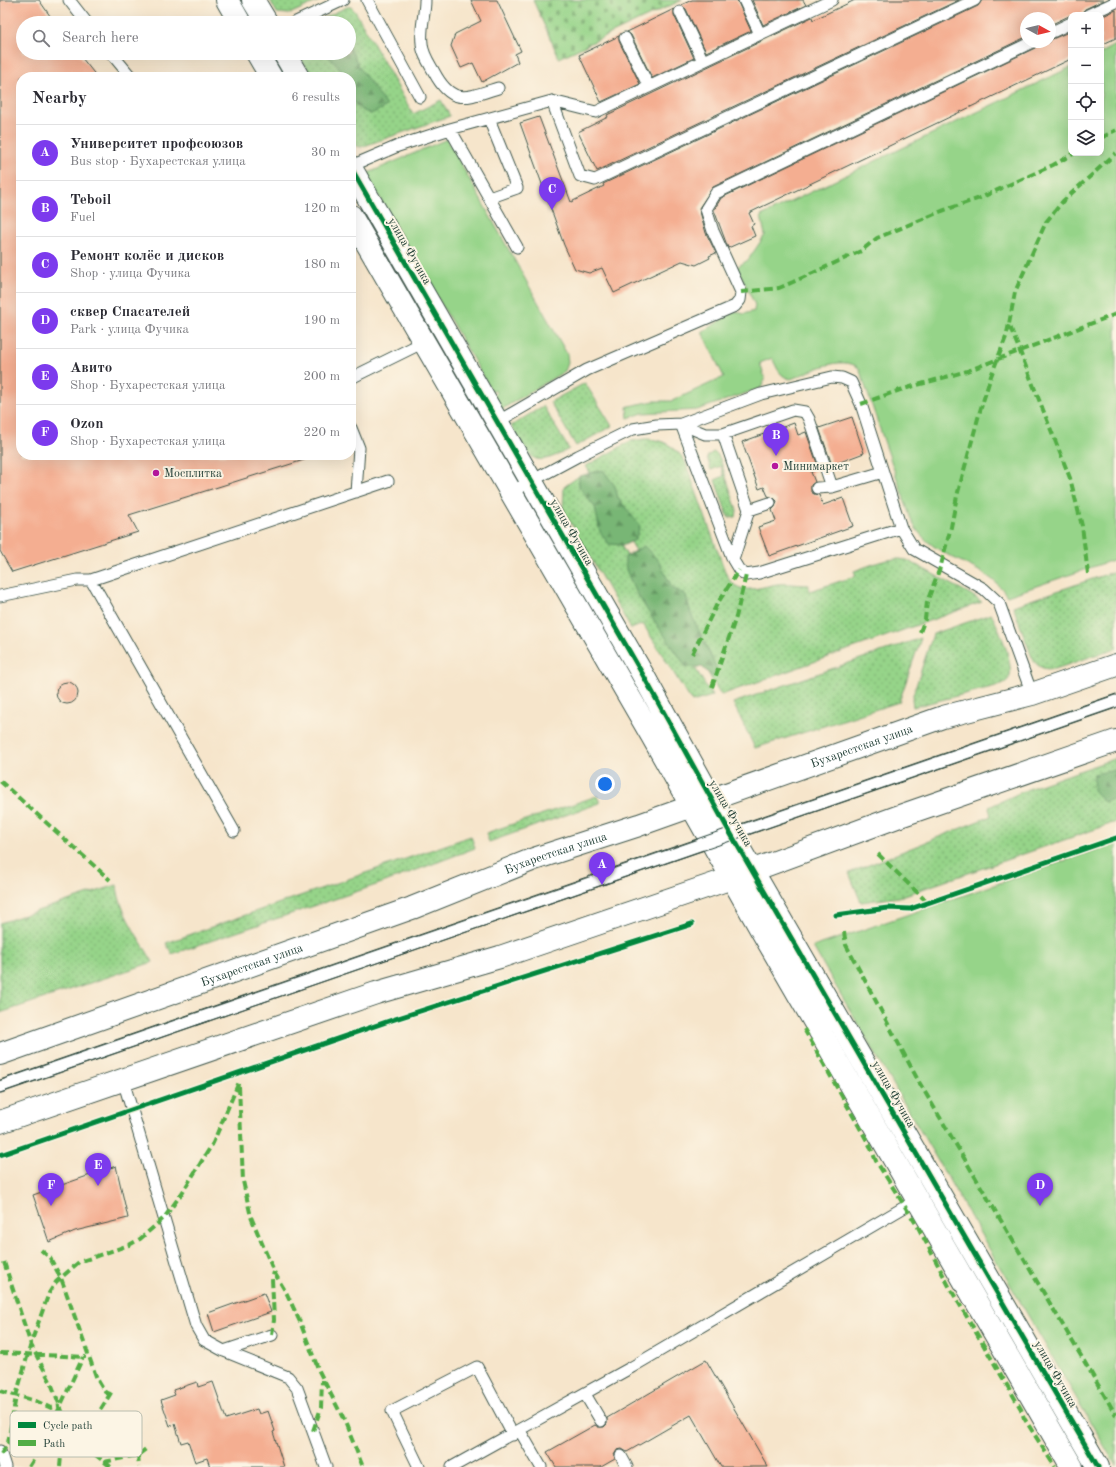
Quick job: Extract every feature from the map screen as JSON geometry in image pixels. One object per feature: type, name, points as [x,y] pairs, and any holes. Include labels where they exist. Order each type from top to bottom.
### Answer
[{"type":"street","points":[[227,0],[236,16]]},
{"type":"street","points":[[253,0],[262,16]]},
{"type":"street","points":[[261,60],[268,72]]},
{"type":"street","points":[[288,60],[295,72]]},
{"type":"street","name":"улица Фучика","points":[[356,176],[643,675],[731,834],[1098,1467]]},
{"type":"street","points":[[356,225],[1072,1467]]},
{"type":"street","name":"Бухарестская улица","points":[[0,1054],[412,908],[534,859],[639,825],[943,718],[1032,694],[1116,666]]},
{"type":"street","points":[[0,1122],[376,993],[500,957],[732,878],[905,814],[1116,741]]},
{"type":"lane","points":[[69,0],[82,16]]},
{"type":"lane","points":[[309,16],[344,0]]},
{"type":"lane","points":[[367,0],[420,97]]},
{"type":"lane","points":[[425,0],[422,45],[425,56],[441,86],[448,92],[469,97],[498,88]]},
{"type":"lane","points":[[744,0],[760,34]]},
{"type":"lane","points":[[356,165],[398,146],[450,129],[552,101],[596,112],[760,34],[816,3],[832,0]]},
{"type":"lane","points":[[552,101],[580,176],[595,180],[975,0]]},
{"type":"lane","points":[[1094,12],[1116,2]]},
{"type":"lane","points":[[680,12],[704,61]]},
{"type":"lane","points":[[1056,30],[1068,24]]},
{"type":"lane","points":[[625,38],[649,87]]},
{"type":"lane","points":[[497,422],[587,370],[735,306],[740,300],[741,292],[713,231],[706,209],[716,192],[1020,48]]},
{"type":"lane","points":[[118,60],[127,72]]},
{"type":"lane","points":[[489,119],[518,188],[489,198]]},
{"type":"lane","points":[[450,129],[517,247]]},
{"type":"lane","points":[[356,376],[424,342]]},
{"type":"lane","points":[[511,492],[633,429],[657,425],[681,424],[761,394],[832,377],[842,378],[851,382],[861,404],[902,528],[914,549],[984,589],[999,604],[1032,694]]},
{"type":"lane","points":[[681,424],[705,434],[723,434],[794,410],[805,412],[832,487]]},
{"type":"lane","points":[[681,424],[733,560],[739,570],[746,575],[759,573],[902,528]]},
{"type":"lane","points":[[723,434],[750,510],[733,560]]},
{"type":"lane","points":[[356,440],[359,448],[356,492]]},
{"type":"lane","points":[[817,488],[832,487],[883,472]]},
{"type":"lane","points":[[0,596],[77,580],[91,580],[388,481]]},
{"type":"lane","points":[[750,510],[770,503]]},
{"type":"lane","points":[[91,580],[234,831]]},
{"type":"lane","points":[[0,1087],[1116,702]]},
{"type":"lane","points":[[123,1080],[196,1326],[204,1340],[224,1351],[288,1377],[297,1388],[326,1467]]},
{"type":"lane","points":[[452,1467],[585,1394],[937,1188]]},
{"type":"lane","points":[[224,1351],[272,1335]]},
{"type":"lane","points":[[419,1467],[392,1411],[477,1367],[516,1433],[541,1467]]},
{"type":"lane","points":[[585,1394],[601,1421]]},
{"type":"lane","points":[[0,1451],[5,1467]]},
{"type":"lane","points":[[620,1456],[627,1467]]},
{"type":"green space","points":[[270,0],[321,0],[289,14],[277,13]]},
{"type":"green space","points":[[533,0],[682,0],[559,58]]},
{"type":"green space","points":[[347,7],[351,7],[355,11],[413,114],[441,100],[450,116],[361,147],[356,146],[356,72],[309,72],[301,60],[356,60],[356,16],[328,16]]},
{"type":"green space","points":[[1116,45],[1116,559],[1007,596],[998,584],[986,575],[933,546],[921,535],[912,522],[859,368],[852,364],[835,363],[791,379],[781,374],[772,358],[760,363],[765,379],[761,388],[697,410],[643,413],[628,418],[627,407],[629,406],[654,401],[672,401],[724,377],[702,332],[735,311],[744,314],[754,311],[755,305],[737,267],[748,260],[765,235],[761,216],[1068,68],[1068,156],[1104,156],[1104,51]]},
{"type":"green space","points":[[332,60],[356,60],[387,106],[371,114],[359,108],[356,105],[356,72],[342,71]]},
{"type":"green space","points":[[447,139],[567,354],[568,363],[565,371],[502,409],[494,395],[496,393],[495,390],[492,392],[366,174]]},
{"type":"green space","points":[[585,383],[612,426],[576,446],[550,402]]},
{"type":"green space","points":[[543,406],[569,449],[547,459],[539,459],[528,453],[511,426]]},
{"type":"green space","points":[[645,439],[657,440],[668,444],[677,451],[685,461],[726,574],[736,586],[755,589],[777,584],[808,585],[810,591],[856,576],[854,571],[887,560],[900,559],[907,560],[982,602],[721,695],[586,466],[631,441]]},
{"type":"green space","points":[[713,452],[717,454],[720,459],[737,510],[736,517],[728,517],[715,480],[724,476],[721,466],[711,470],[707,457]]},
{"type":"green space","points":[[603,470],[615,486],[618,498],[640,526],[635,540],[624,545],[609,544],[600,532],[595,507],[579,487],[579,476]]},
{"type":"green space","points":[[579,476],[712,696],[692,702],[643,624],[631,629],[563,509],[564,487]]},
{"type":"green space","points":[[644,546],[659,561],[672,588],[686,595],[691,614],[717,669],[713,677],[702,667],[686,667],[649,612],[631,581],[626,568],[625,557]]},
{"type":"green space","points":[[1116,571],[1116,648],[1055,669],[1045,669],[1040,667],[1033,660],[1013,606]]},
{"type":"green space","points":[[991,614],[1006,647],[1010,667],[1008,680],[1000,685],[913,707],[912,698],[933,634]]},
{"type":"green space","points":[[921,638],[899,702],[755,748],[733,703]]},
{"type":"green space","points":[[1116,758],[1116,822],[899,897],[861,902],[849,873],[991,816],[989,807],[1028,789]]},
{"type":"green space","points":[[1116,770],[1116,798],[1104,802],[1093,790],[1094,774]]},
{"type":"green space","points":[[597,796],[600,803],[489,842],[486,833]]},
{"type":"green space","points":[[471,836],[475,848],[385,882],[172,954],[166,943]]},
{"type":"green space","points":[[1116,843],[1116,1466],[813,947]]},
{"type":"green space","points":[[117,885],[126,915],[136,935],[153,962],[0,1013],[0,923]]},
{"type":"building","points":[[0,0],[39,0],[50,16],[16,16],[16,60],[84,60],[93,72],[16,72],[16,460],[304,460],[129,515],[138,532],[12,572],[0,551]]},
{"type":"building","points":[[471,0],[497,0],[521,51],[515,54],[518,62],[482,82],[473,63],[461,68],[451,46],[455,34],[481,21]]},
{"type":"building","points":[[692,0],[737,0],[751,31],[706,52],[686,9],[681,5]]},
{"type":"building","points":[[752,0],[803,0],[806,5],[763,25]]},
{"type":"building","points":[[855,0],[959,0],[597,171],[578,132],[608,117],[607,115],[812,17],[813,20]]},
{"type":"building","points":[[982,0],[1104,0],[1085,9],[1083,12],[1068,12],[1068,16],[1056,22],[1056,12],[1020,12],[1020,40],[713,187],[699,208],[706,233],[716,253],[709,256],[710,258],[696,265],[682,261],[614,293],[602,268],[589,273],[575,269],[564,245],[520,123],[539,117],[571,202],[604,186],[603,184],[978,6]]},
{"type":"building","points":[[674,9],[674,15],[694,58],[652,78],[631,35],[627,32]]},
{"type":"building","points":[[1116,10],[1116,38],[1104,44],[1104,16]]},
{"type":"building","points":[[1068,32],[1068,60],[749,213],[754,224],[751,226],[755,236],[728,248],[714,210],[721,198],[1035,48],[1056,48],[1056,37]]},
{"type":"building","points":[[619,36],[619,41],[640,84],[601,102],[579,55]]},
{"type":"building","points":[[852,417],[864,453],[832,465],[819,428]]},
{"type":"building","points":[[794,423],[798,435],[806,432],[819,469],[811,472],[815,482],[811,485],[811,492],[819,495],[823,505],[843,498],[853,526],[769,556],[758,527],[776,521],[772,510],[777,501],[768,496],[764,487],[759,489],[742,442]]},
{"type":"building","points":[[67,682],[75,685],[78,693],[75,701],[67,704],[59,701],[56,693],[59,685]]},
{"type":"building","points":[[116,1166],[128,1218],[75,1231],[49,1242],[33,1195]]},
{"type":"building","points":[[264,1293],[271,1312],[214,1332],[208,1313]]},
{"type":"building","points":[[706,1360],[768,1467],[721,1467],[691,1415],[627,1452],[622,1449],[617,1450],[614,1455],[615,1459],[601,1467],[556,1467],[547,1452],[595,1425],[598,1427],[604,1427],[607,1424],[607,1418]]},
{"type":"building","points":[[197,1382],[198,1387],[213,1382],[226,1419],[257,1409],[259,1414],[268,1411],[275,1431],[273,1432],[284,1467],[210,1467],[207,1458],[195,1462],[188,1441],[181,1443],[175,1424],[170,1426],[161,1400],[175,1395],[173,1390]]},
{"type":"tram line","points":[[0,1080],[1116,694]]},
{"type":"tram line","points":[[0,1093],[1116,708]]},
{"type":"marked path","points":[[1104,136],[1116,130]]},
{"type":"marked path","points":[[1088,574],[1082,526],[1070,478],[1009,324],[1015,292],[1046,222],[1063,201],[1116,153]]},
{"type":"marked path","points":[[741,292],[779,288],[861,251],[877,238],[942,211],[980,198],[1070,156]]},
{"type":"marked path","points":[[861,404],[900,390],[967,371],[1116,314]]},
{"type":"marked path","points":[[920,632],[925,619],[927,602],[941,565],[957,496],[980,411],[991,376],[1006,337],[1009,324]]},
{"type":"marked path","points":[[692,654],[717,604],[739,570]]},
{"type":"marked path","points":[[712,687],[736,617],[746,575]]},
{"type":"marked path","points":[[0,781],[110,880]]},
{"type":"marked path","points":[[878,854],[928,903]]},
{"type":"marked path","points":[[844,932],[846,945],[919,1082],[1116,1415]]},
{"type":"marked path","points":[[804,1029],[870,1146],[876,1161],[918,1227],[950,1288],[1021,1409],[1024,1418],[1055,1467]]},
{"type":"marked path","points":[[13,1411],[16,1396],[32,1340],[49,1293],[56,1282],[79,1262],[129,1245],[140,1239],[164,1218],[182,1193],[213,1143],[239,1082]]},
{"type":"marked path","points":[[239,1086],[243,1181],[251,1217],[274,1272],[287,1294],[300,1322],[319,1371],[345,1422],[363,1467]]},
{"type":"marked path","points":[[41,1250],[50,1258],[61,1278],[97,1379],[105,1392],[114,1397]]},
{"type":"marked path","points":[[4,1262],[31,1345],[51,1383],[62,1411]]},
{"type":"marked path","points":[[272,1335],[274,1320],[272,1279],[274,1272]]},
{"type":"marked path","points":[[0,1353],[86,1357]]},
{"type":"marked path","points":[[58,1411],[83,1357]]},
{"type":"marked path","points":[[313,1431],[321,1408],[322,1380]]},
{"type":"marked path","points":[[0,1391],[36,1401],[51,1408],[60,1406]]},
{"type":"marked path","points":[[100,1411],[112,1391]]},
{"type":"marked path","points":[[1,1454],[8,1443],[10,1431]]},
{"type":"marked path","points":[[142,1452],[147,1448]]},
{"type":"marked path","points":[[29,1467],[35,1457]]},
{"type":"marked path","points":[[60,1467],[61,1457]]},
{"type":"marked path","points":[[98,1457],[111,1467]]},
{"type":"marked path","points":[[104,1462],[128,1457]]},
{"type":"marked path","points":[[138,1457],[139,1467]]},
{"type":"cycle path","points":[[356,177],[643,675],[728,829],[1098,1467]]},
{"type":"cycle path","points":[[836,915],[888,908],[910,909],[1116,838]]},
{"type":"cycle path","points":[[0,1155],[392,1020],[692,924]]},
{"type":"place","name":"Ремонт колёс и дисков","points":[[552,210]]},
{"type":"place","name":"Teboil","points":[[776,456]]},
{"type":"place","name":"Минимаркет","points":[[775,466]]},
{"type":"place","name":"Мосплитка","points":[[156,473]]},
{"type":"place","name":"Университет профсоюзов","points":[[602,885]]},
{"type":"place","name":"Авито","points":[[98,1186]]},
{"type":"place","name":"Ozon","points":[[51,1206]]},
{"type":"place","name":"cквер Спасателей","points":[[1040,1206]]}]
